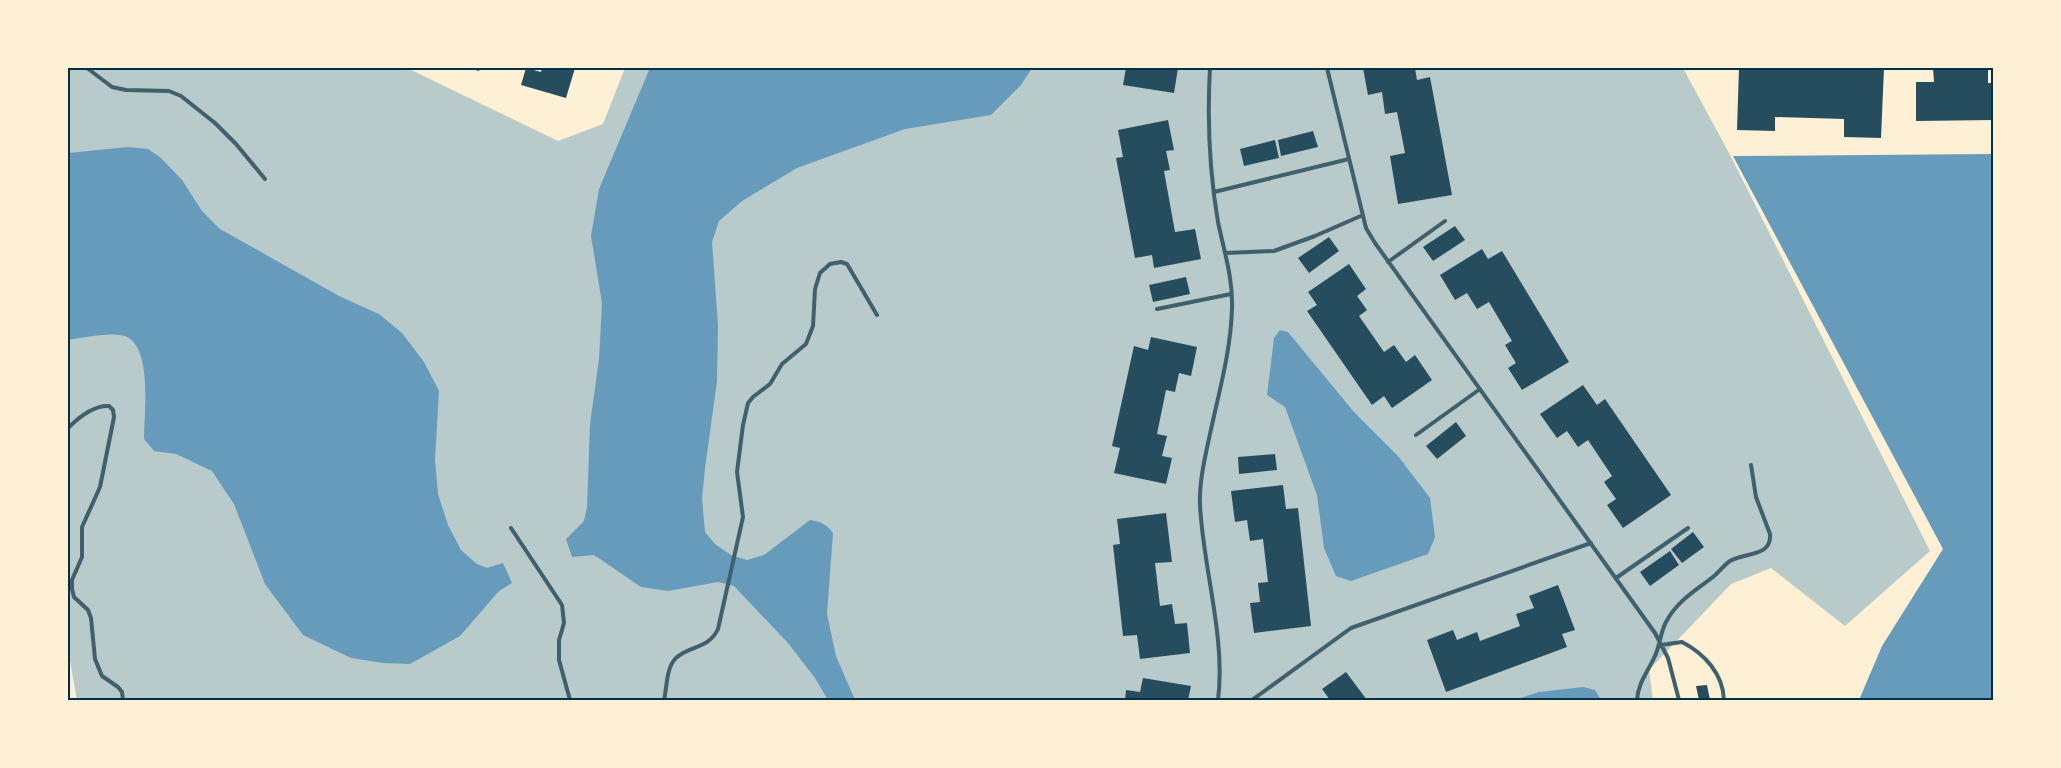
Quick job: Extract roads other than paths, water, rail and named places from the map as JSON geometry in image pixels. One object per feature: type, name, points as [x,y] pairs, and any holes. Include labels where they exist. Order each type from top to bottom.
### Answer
[{"type":"lane","points":[[87,68],[112,87],[126,90],[169,91],[181,96],[220,128],[236,144],[264,179]]},
{"type":"lane","points":[[1210,68],[1208,152],[1230,277],[1231,294],[1230,344],[1205,458],[1200,503],[1219,649],[1220,687],[1218,700]]},
{"type":"lane","points":[[1327,68],[1366,228],[1388,262],[1661,643],[1668,658],[1679,700]]},
{"type":"lane","points":[[1214,192],[1350,159]]},
{"type":"lane","points":[[1225,254],[1274,251],[1363,215]]},
{"type":"lane","points":[[1388,262],[1445,221]]},
{"type":"lane","points":[[664,700],[669,672],[675,659],[714,638],[718,629],[743,516],[737,472],[738,456],[748,403],[770,384],[782,364],[806,344],[813,326],[816,289],[820,273],[830,264],[841,262],[847,264],[877,315]]},
{"type":"lane","points":[[1157,309],[1231,294]]},
{"type":"lane","points":[[1416,435],[1480,389]]},
{"type":"lane","points":[[68,428],[77,419],[96,408],[109,406],[113,410],[114,417],[100,487],[82,527],[82,557],[72,580],[72,589],[74,597],[88,610],[91,618],[95,659],[102,676],[118,687],[122,692],[123,700]]},
{"type":"lane","points":[[1637,700],[1639,686],[1661,643],[1666,622],[1685,598],[1730,562],[1739,557],[1761,552],[1771,541],[1753,485],[1751,465]]},
{"type":"lane","points":[[511,528],[562,605],[564,623],[559,640],[558,660],[570,700]]},
{"type":"lane","points":[[1616,578],[1688,528]]},
{"type":"lane","points":[[1252,700],[1351,628],[1591,543]]},
{"type":"lane","points":[[1661,643],[1682,642],[1702,655],[1713,667],[1720,680],[1724,700]]},
{"type":"water","points":[[650,68],[1032,68],[1021,85],[991,115],[905,129],[797,168],[742,201],[719,221],[712,242],[718,325],[717,381],[702,499],[705,532],[715,544],[731,555],[747,560],[764,555],[810,520],[828,527],[833,533],[827,614],[836,656],[855,700],[828,700],[815,678],[788,643],[734,586],[718,582],[668,591],[641,587],[594,555],[572,557],[566,539],[584,521],[587,507],[590,424],[599,359],[602,303],[591,236],[599,189]]},
{"type":"water","points":[[128,147],[148,149],[161,158],[182,180],[202,211],[220,229],[341,297],[379,314],[402,333],[424,362],[439,391],[435,460],[438,494],[448,525],[461,550],[477,564],[487,568],[503,563],[512,583],[499,591],[460,636],[410,664],[383,663],[351,658],[303,635],[265,584],[234,504],[212,471],[176,454],[154,451],[144,439],[144,370],[136,346],[129,338],[116,335],[99,335],[68,340],[68,153]]},
{"type":"water","points":[[1993,152],[1993,700],[1859,700],[1882,646],[1943,549],[1733,156],[1991,154]]},
{"type":"water","points":[[1280,330],[1288,332],[1354,412],[1398,456],[1430,498],[1435,537],[1428,554],[1351,581],[1336,576],[1324,548],[1317,495],[1285,407],[1267,395],[1274,338]]},
{"type":"water","points":[[1583,687],[1595,690],[1601,700],[1514,700],[1539,692]]}]
